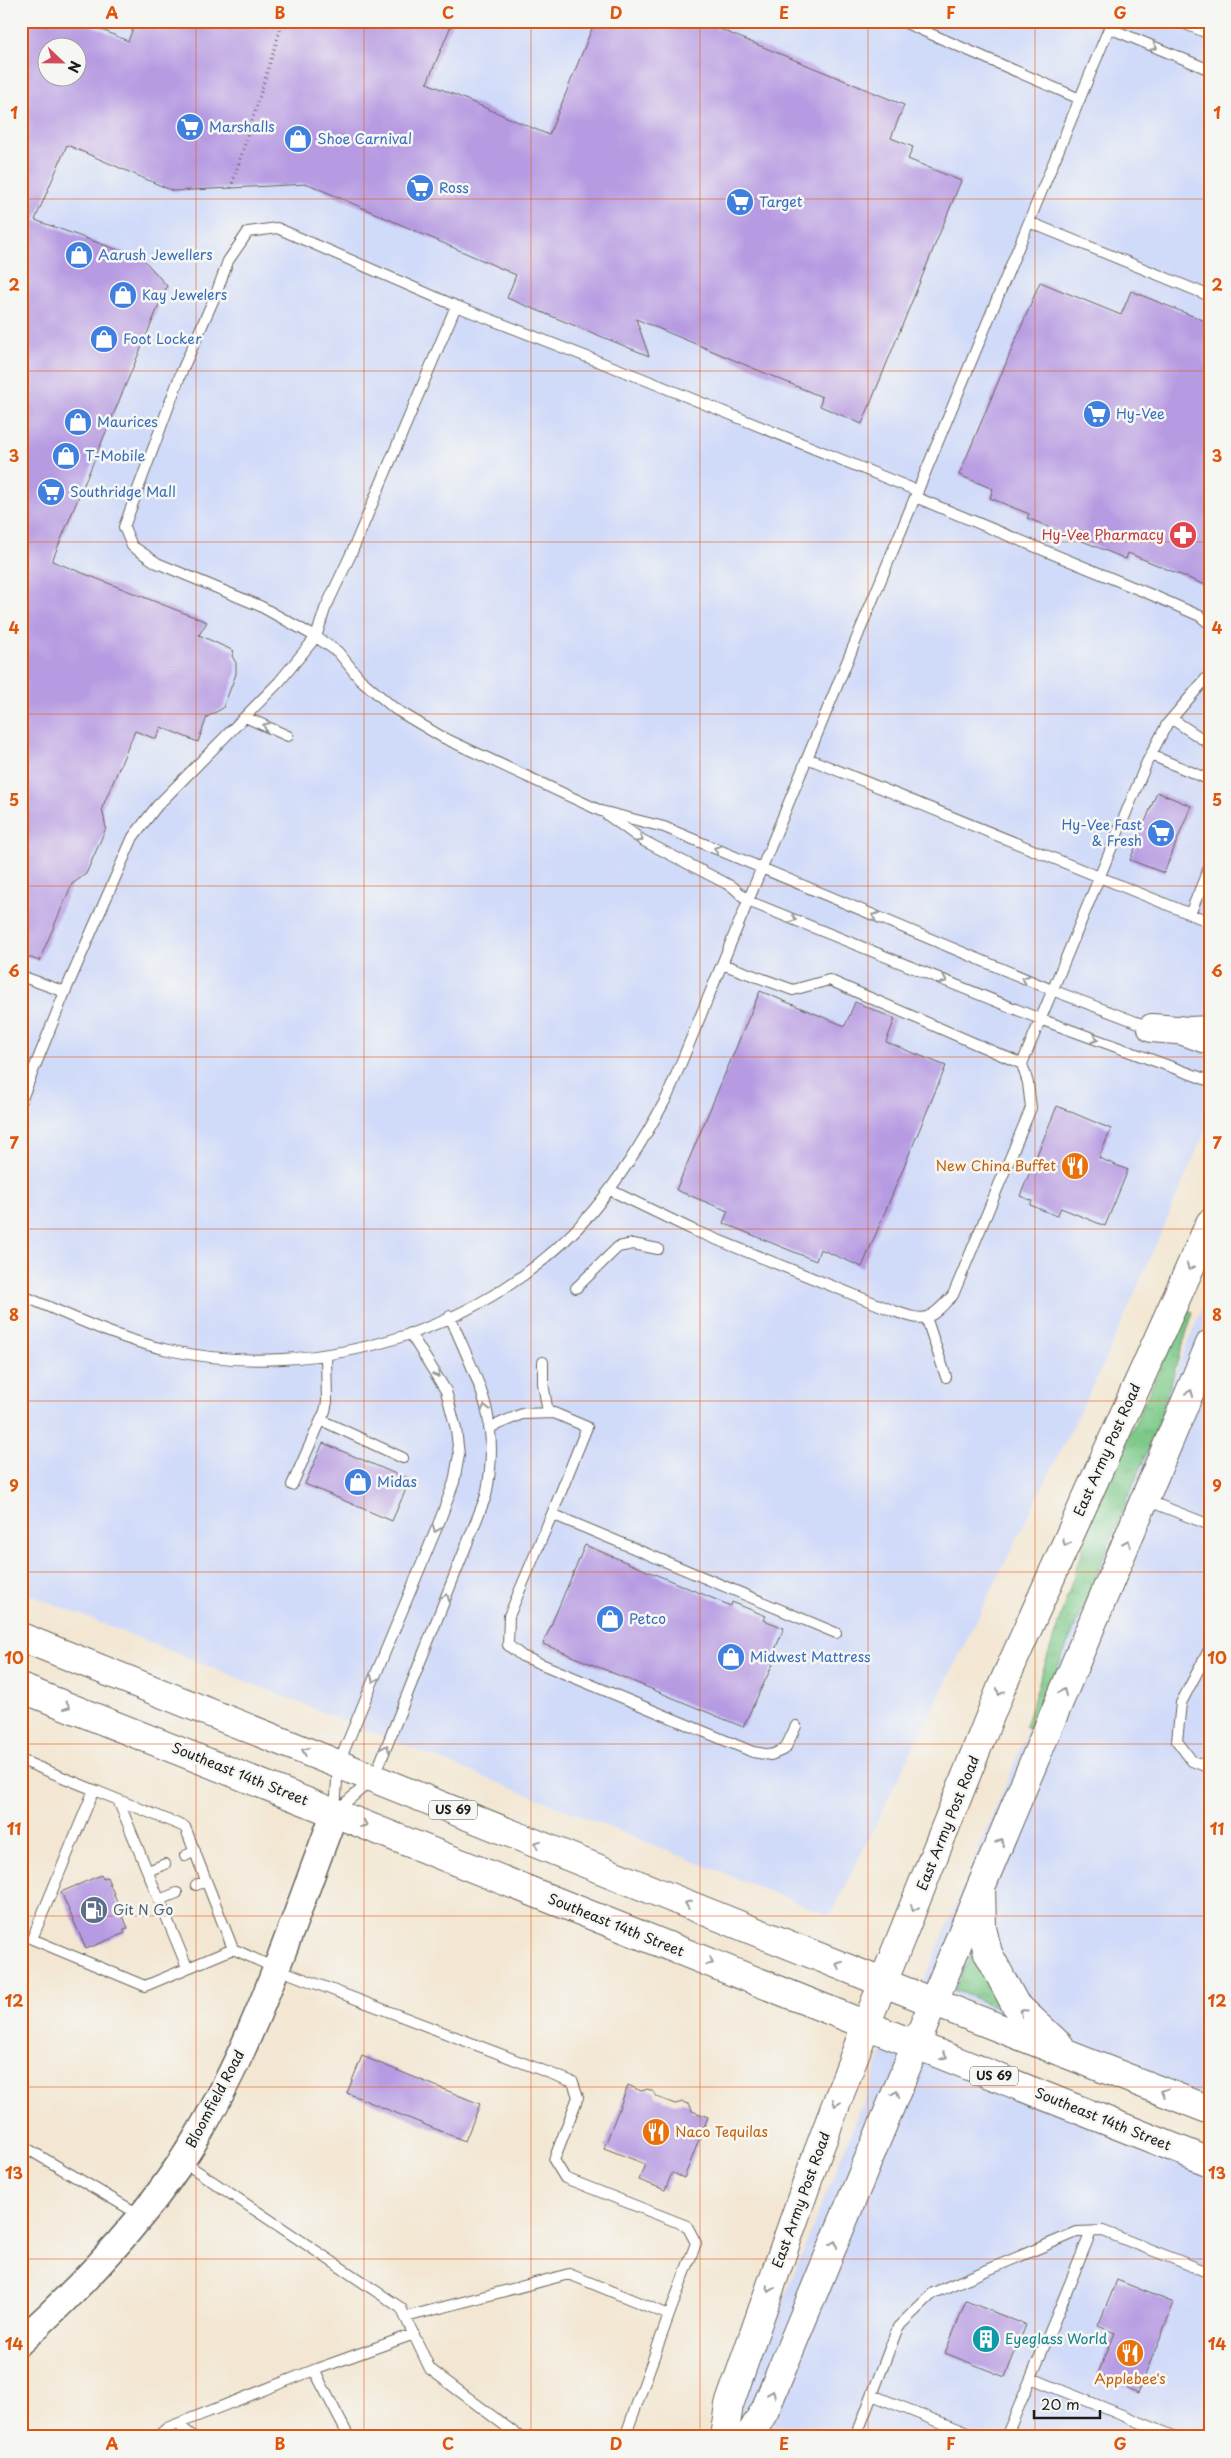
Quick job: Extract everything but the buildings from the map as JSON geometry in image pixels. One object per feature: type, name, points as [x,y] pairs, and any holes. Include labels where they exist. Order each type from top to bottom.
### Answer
[{"type":"main road","points":[[1152,1028],[1189,1031],[1210,1030]]},
{"type":"main road","name":"East Army Post Road","points":[[724,2437],[729,2404],[815,2160],[866,2025],[1002,1686],[1210,1223]]},
{"type":"main road","points":[[749,2437],[765,2410],[932,2003],[1210,1344]]},
{"type":"main road","name":"US 69","points":[[21,1637],[932,2003],[1210,2110]]},
{"type":"main road","name":"Southeast 14th Street","points":[[21,1688],[1210,2162]]},
{"type":"main road","points":[[981,1886],[982,1928],[988,1953],[1014,2004],[1072,2057]]},
{"type":"street","name":"Bloomfield Road","points":[[21,2341],[71,2296],[141,2215],[191,2146],[232,2072],[275,1968],[335,1812]]},
{"type":"lane","points":[[901,21],[1080,99]]},
{"type":"lane","points":[[1178,21],[1210,34]]},
{"type":"lane","points":[[21,1295],[124,1338],[168,1350],[214,1357],[261,1360],[326,1354],[353,1350],[410,1333],[483,1301],[522,1275],[558,1246],[591,1213],[610,1190],[645,1138],[667,1097],[1110,24],[1210,70]]},
{"type":"lane","points":[[1029,222],[1210,296]]},
{"type":"lane","points":[[1210,624],[1200,616],[916,494],[641,378],[456,306],[277,228],[248,232],[228,261],[216,294],[181,374],[124,527],[132,546],[157,564],[260,606],[316,637],[338,652],[360,679],[396,709],[442,737],[601,810],[664,827],[1052,990],[1210,1050]]},
{"type":"lane","points":[[21,1101],[65,992],[133,837],[157,806],[279,682],[316,637],[325,609],[352,554],[456,306]]},
{"type":"lane","points":[[610,1190],[693,1230],[916,1320],[934,1315],[953,1295],[1031,1108],[1028,1083],[1022,1064],[1098,878],[1151,755],[1172,718],[1210,674]]},
{"type":"lane","points":[[245,717],[288,736]]},
{"type":"lane","points":[[1172,718],[1210,744]]},
{"type":"lane","points":[[1151,755],[1210,780]]},
{"type":"lane","points":[[807,758],[1210,922]]},
{"type":"lane","points":[[601,810],[642,840],[733,887],[748,901],[1040,1019],[1210,1081]]},
{"type":"lane","points":[[1190,914],[1205,891],[1210,865]]},
{"type":"lane","points":[[722,964],[793,990],[829,980],[1022,1064]]},
{"type":"lane","points":[[21,976],[65,992]]},
{"type":"lane","points":[[576,1288],[618,1247],[633,1244],[658,1249]]},
{"type":"lane","points":[[335,1812],[374,1778],[486,1496],[491,1472],[486,1407],[450,1316]]},
{"type":"lane","points":[[926,1317],[946,1377]]},
{"type":"lane","points":[[335,1812],[338,1764],[440,1520],[454,1482],[459,1455],[455,1422],[446,1391],[410,1333]]},
{"type":"lane","points":[[292,1485],[327,1402],[326,1354]]},
{"type":"lane","points":[[543,1362],[543,1383],[548,1413]]},
{"type":"lane","points":[[489,1428],[522,1414],[548,1413],[554,1413],[587,1427],[509,1616],[508,1646],[522,1656],[753,1752],[770,1755],[786,1750],[796,1726]]},
{"type":"lane","points":[[321,1420],[403,1458]]},
{"type":"lane","points":[[1145,1500],[1210,1525]]},
{"type":"lane","points":[[552,1514],[836,1633]]},
{"type":"lane","points":[[1210,1648],[1181,1703],[1177,1741],[1192,1761],[1210,1768]]},
{"type":"lane","points":[[21,1760],[185,1827],[190,1854],[206,1881],[233,1949],[275,1968],[573,2082],[578,2097],[554,2160],[565,2178],[687,2226],[696,2243],[625,2437]]},
{"type":"lane","points":[[32,1939],[94,1790]]},
{"type":"lane","points":[[118,1800],[187,1967]]},
{"type":"lane","points":[[148,1871],[165,1864]]},
{"type":"lane","points":[[196,1885],[206,1881]]},
{"type":"lane","points":[[160,1900],[177,1893]]},
{"type":"lane","points":[[21,1934],[145,1986],[233,1949]]},
{"type":"lane","points":[[21,2145],[141,2215]]},
{"type":"lane","points":[[181,2160],[401,2308],[430,2369],[520,2437]]},
{"type":"lane","points":[[856,2437],[898,2327],[933,2293],[1077,2232],[1103,2231],[1210,2273]]},
{"type":"lane","points":[[1006,2437],[1091,2232]]},
{"type":"lane","points":[[406,2317],[568,2274],[669,2315]]},
{"type":"lane","points":[[157,2437],[167,2428],[176,2424],[314,2370],[414,2334]]},
{"type":"lane","points":[[314,2370],[349,2437]]},
{"type":"lane","points":[[1031,2378],[1176,2437]]},
{"type":"lane","points":[[872,2395],[977,2437]]},
{"type":"lane","points":[[176,2424],[194,2437]]},
{"type":"lane","points":[[1204,2437],[1210,2424]]},
{"type":"path","points":[[230,188],[283,21]]},
{"type":"shaded area","name":"Southridge Mall","points":[[21,21],[1210,21],[1210,1120],[1107,1357],[830,1916],[21,1591]]},
{"type":"shaded area","points":[[1210,1289],[1210,2104],[924,1982]]},
{"type":"shaded area","points":[[891,2033],[1210,2160],[1210,2437],[728,2437]]},
{"type":"green space","points":[[1187,1310],[1193,1312],[1156,1430],[1032,1730],[1025,1726],[1096,1507]]},
{"type":"green space","points":[[974,1948],[999,2008],[955,1990]]},
{"type":"place","name":"Marshalls","points":[[190,127]]},
{"type":"place","name":"Shoe Carnival","points":[[298,139]]},
{"type":"place","name":"Ross","points":[[420,188]]},
{"type":"place","name":"Target","points":[[740,202]]},
{"type":"place","name":"Aarush Jewellers","points":[[79,255]]},
{"type":"place","name":"Kay Jewelers","points":[[123,295]]},
{"type":"place","name":"Foot Locker","points":[[104,339]]},
{"type":"place","name":"Hy-Vee","points":[[1097,414]]},
{"type":"place","name":"Maurices","points":[[78,422]]},
{"type":"place","name":"T-Mobile","points":[[66,456]]},
{"type":"place","name":"Southridge Mall","points":[[51,492]]},
{"type":"place","name":"Hy-Vee Pharmacy","points":[[1183,535]]},
{"type":"place","name":"Hy-Vee Fast & Fresh","points":[[1161,833]]},
{"type":"place","name":"New China Buffet","points":[[1075,1166]]},
{"type":"place","name":"Midas","points":[[358,1482]]},
{"type":"place","name":"Petco","points":[[610,1619]]},
{"type":"place","name":"Midwest Mattress","points":[[731,1657]]},
{"type":"place","name":"Git N Go","points":[[94,1910]]},
{"type":"place","name":"Naco Tequilas","points":[[656,2132]]},
{"type":"place","name":"Eyeglass World","points":[[986,2339]]},
{"type":"place","name":"Applebee's","points":[[1130,2353]]}]
